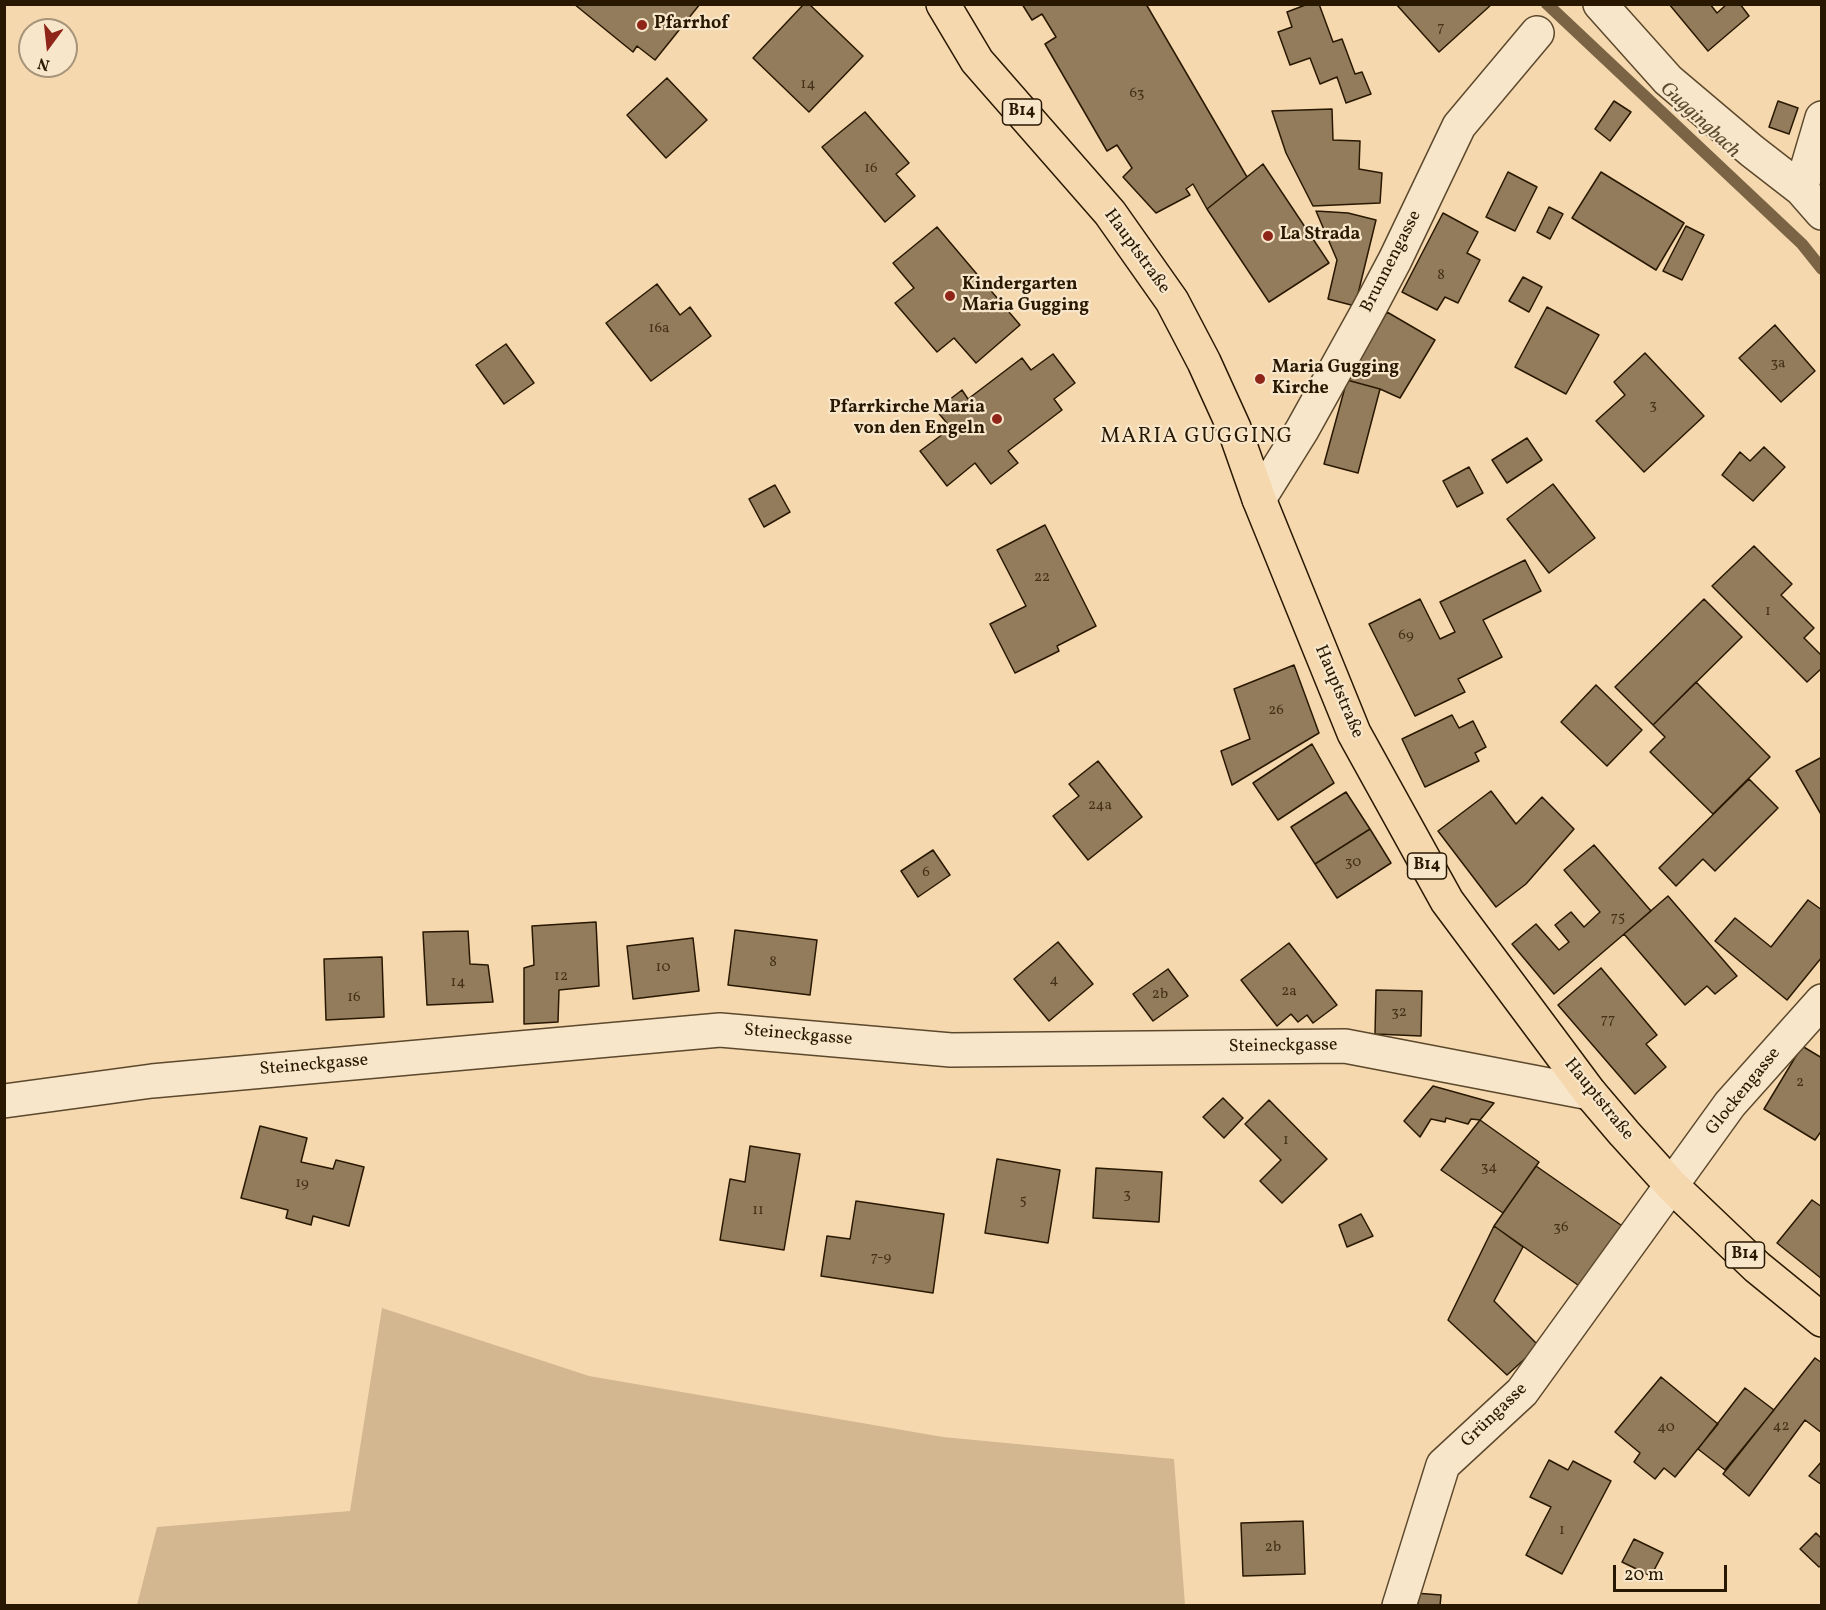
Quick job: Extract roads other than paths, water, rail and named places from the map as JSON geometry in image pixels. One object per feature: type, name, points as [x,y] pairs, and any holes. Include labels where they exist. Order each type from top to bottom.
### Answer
[{"type":"main road","name":"Hauptstraße","points":[[944,4],[977,61],[1110,213],[1172,302],[1204,362],[1234,428],[1259,499],[1354,733],[1441,891],[1590,1093],[1672,1186],[1757,1267],[1821,1320]]},
{"type":"street","points":[[1600,4],[1668,80],[1801,189],[1821,213]]},
{"type":"street","name":"Brunnengasse","points":[[1259,499],[1302,430],[1368,311],[1459,126],[1537,33]]},
{"type":"street","points":[[1801,189],[1821,118]]},
{"type":"street","name":"Glockengasse","points":[[1672,1186],[1730,1104],[1821,1001]]},
{"type":"street","name":"Steineckgasse","points":[[4,1101],[152,1081],[720,1030],[951,1050],[1346,1046],[1590,1093]]},
{"type":"street","name":"Grüngasse","points":[[1399,1605],[1443,1465],[1522,1392],[1672,1186]]},
{"type":"waterway","name":"Guggingbach","points":[[1547,4],[1802,244],[1822,269]]},
{"type":"place","name":"Pfarrhof","points":[[642,25]]},
{"type":"place","name":"La Strada","points":[[1268,236]]},
{"type":"place","name":"Kindergarten Maria Gugging","points":[[950,296]]},
{"type":"place","name":"Maria Gugging Kirche","points":[[1260,379]]},
{"type":"place","name":"Pfarrkirche Maria von den Engeln","points":[[997,419]]},
{"type":"district","name":"MARIA GUGGING","points":[[1197,438]]}]
